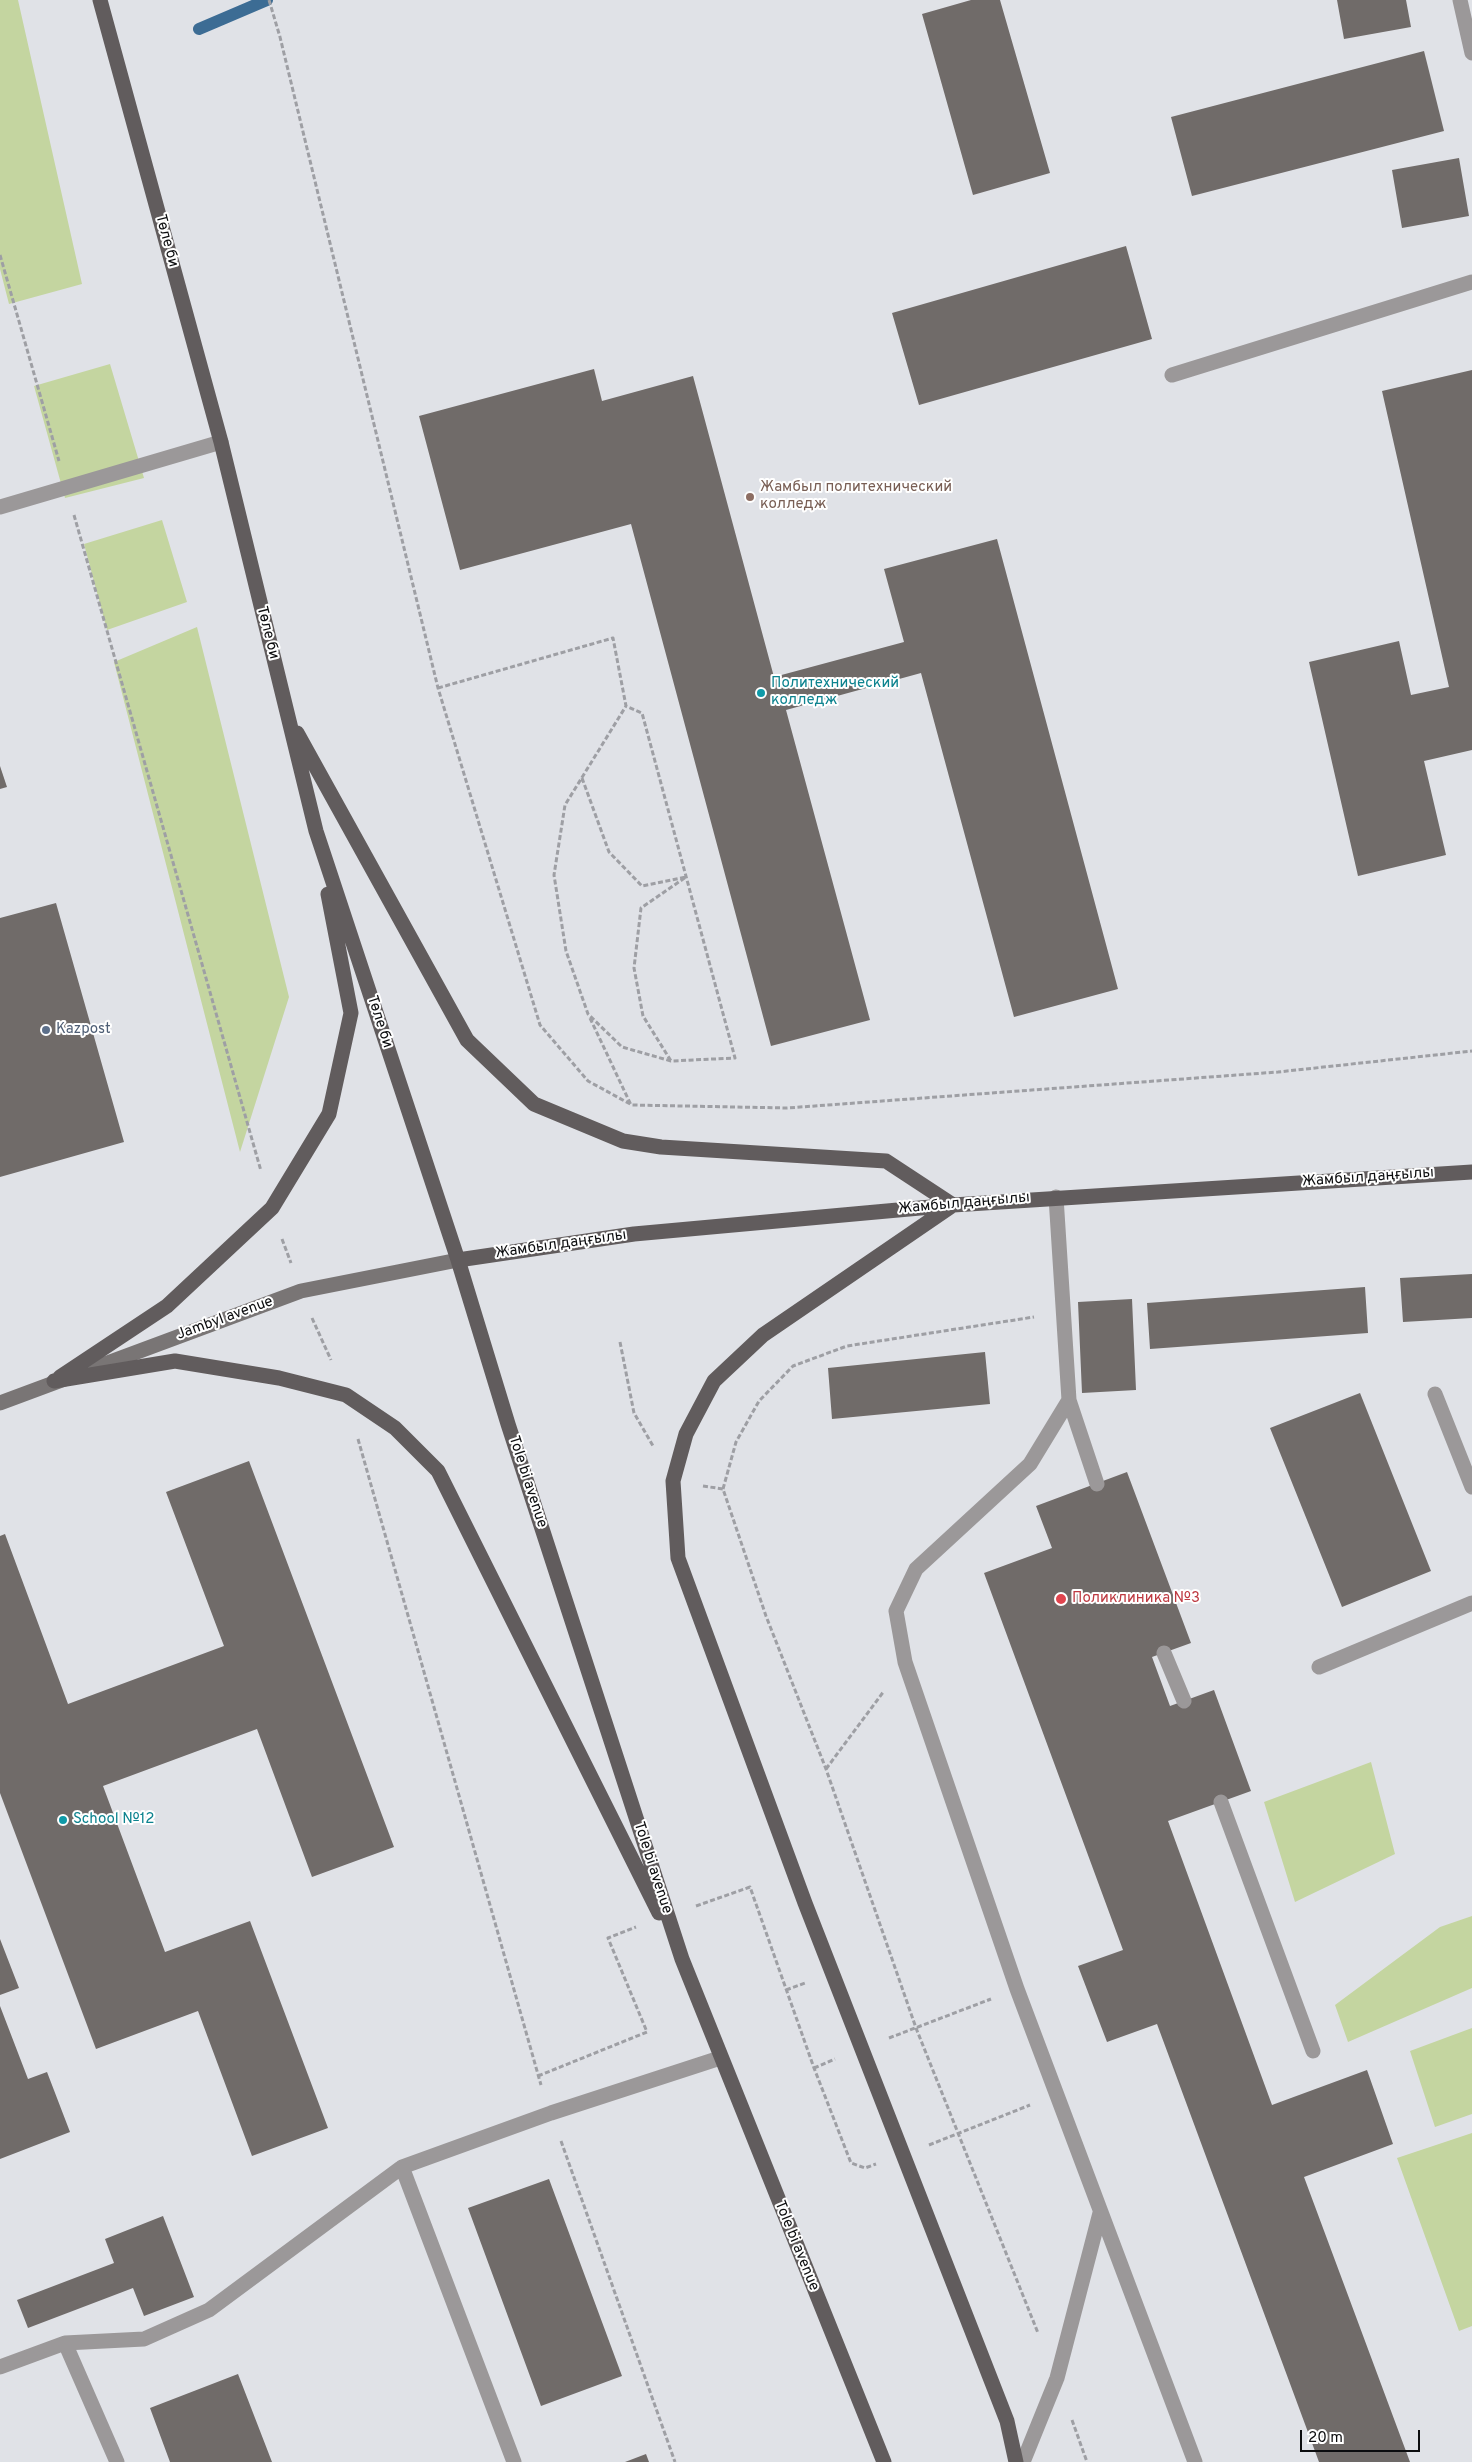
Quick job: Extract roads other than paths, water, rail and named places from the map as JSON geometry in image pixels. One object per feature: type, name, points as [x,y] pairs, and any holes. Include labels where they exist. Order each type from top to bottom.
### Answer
[{"type":"main road","name":"Төле би","points":[[100,0],[221,442],[316,831],[458,1260]]},
{"type":"main road","points":[[288,715],[467,1040],[534,1104],[623,1141],[660,1147],[886,1161],[953,1205],[763,1335],[714,1381],[686,1434],[672,1481],[678,1558],[801,1894],[1007,2421],[1016,2462]]},
{"type":"main road","points":[[54,1381],[167,1306],[272,1208],[329,1114],[351,1013],[316,831]]},
{"type":"main road","name":"Жамбыл даңғылы","points":[[458,1260],[634,1234],[953,1205],[1472,1172]]},
{"type":"main road","name":"Jambyl avenue","points":[[0,1403],[54,1381],[301,1291],[458,1260]]},
{"type":"main road","name":"Tole bi avenue","points":[[458,1260],[508,1424],[682,1959],[720,2058],[884,2462]]},
{"type":"main road","points":[[54,1381],[175,1361],[279,1378],[346,1395],[395,1428],[438,1471],[682,1959]]},
{"type":"street","points":[[1460,0],[1472,53]]},
{"type":"street","points":[[1172,375],[1472,282]]},
{"type":"street","points":[[0,508],[221,442]]},
{"type":"street","points":[[1056,1197],[1069,1400],[1097,1484]]},
{"type":"street","points":[[1435,1394],[1472,1487]]},
{"type":"street","points":[[1069,1400],[1030,1464],[916,1569],[896,1611],[905,1662],[1017,1989],[1195,2462]]},
{"type":"street","points":[[1319,1667],[1472,1603]]},
{"type":"street","points":[[1164,1652],[1184,1701]]},
{"type":"street","points":[[1221,1802],[1313,2051]]},
{"type":"street","points":[[0,2367],[65,2343],[144,2339],[209,2310],[402,2167],[551,2113],[720,2058]]},
{"type":"street","points":[[402,2167],[514,2462]]},
{"type":"street","points":[[1023,2462],[1056,2378],[1100,2213]]},
{"type":"street","points":[[65,2343],[117,2462]]},
{"type":"waterway","points":[[199,29],[267,0]]},
{"type":"place","name":"Жамбыл политехнический колледж","points":[[750,497]]},
{"type":"place","name":"Политехнический колледж","points":[[761,693]]},
{"type":"place","name":"Kazpost","points":[[46,1030]]},
{"type":"place","name":"Поликлиника №3","points":[[1061,1599]]},
{"type":"place","name":"School №12","points":[[63,1820]]}]
